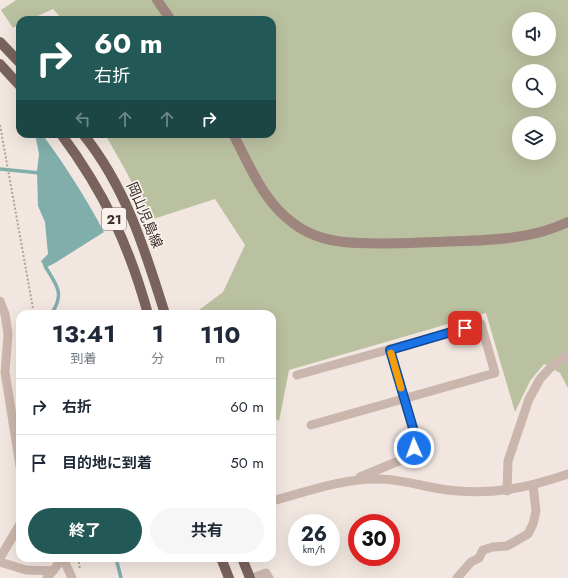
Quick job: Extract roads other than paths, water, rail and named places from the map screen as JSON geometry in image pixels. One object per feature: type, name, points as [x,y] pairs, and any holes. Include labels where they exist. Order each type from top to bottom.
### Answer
[{"type":"main road","points":[[0,42],[16,59]]},
{"type":"main road","points":[[0,64],[16,82]]},
{"type":"main road","name":"岡山児島線","points":[[64,138],[84,166],[115,221],[128,249],[147,310]]},
{"type":"main road","name":"岡山児島線","points":[[86,138],[100,155],[131,212],[143,243],[164,310]]},
{"type":"main road","points":[[223,562],[229,578]]},
{"type":"main road","points":[[244,562],[252,578]]},
{"type":"street","points":[[157,0],[168,16]]},
{"type":"street","points":[[235,138],[264,194],[278,210],[294,224],[311,234],[328,239],[343,242],[394,243],[507,238],[535,234],[568,222]]},
{"type":"street","points":[[0,301],[5,314],[8,334],[5,372],[16,441]]},
{"type":"street","points":[[297,375],[480,324],[495,373],[311,425]]},
{"type":"street","points":[[276,499],[355,479],[406,458],[414,448],[415,435],[390,350]]},
{"type":"street","points":[[507,491],[508,461],[529,399],[540,379],[550,368],[568,355]]},
{"type":"street","points":[[355,479],[379,479],[457,492],[507,491],[533,485],[568,474]]},
{"type":"street","points":[[457,578],[471,562],[479,558],[484,550],[493,547],[507,546],[528,534],[533,524],[536,511],[533,485]]},
{"type":"street","points":[[16,533],[2,564],[50,574],[60,562]]},
{"type":"street","points":[[65,562],[72,578]]},
{"type":"street","points":[[252,578],[266,573],[269,578]]},
{"type":"water","points":[[36,138],[45,138],[83,194],[104,232],[45,268],[41,261],[48,254],[45,222],[38,206],[37,171],[39,154]]},
{"type":"waterway","points":[[0,169],[40,173]]},
{"type":"waterway","points":[[45,266],[58,289],[59,295],[54,310]]},
{"type":"waterway","points":[[117,562],[121,578]]}]
